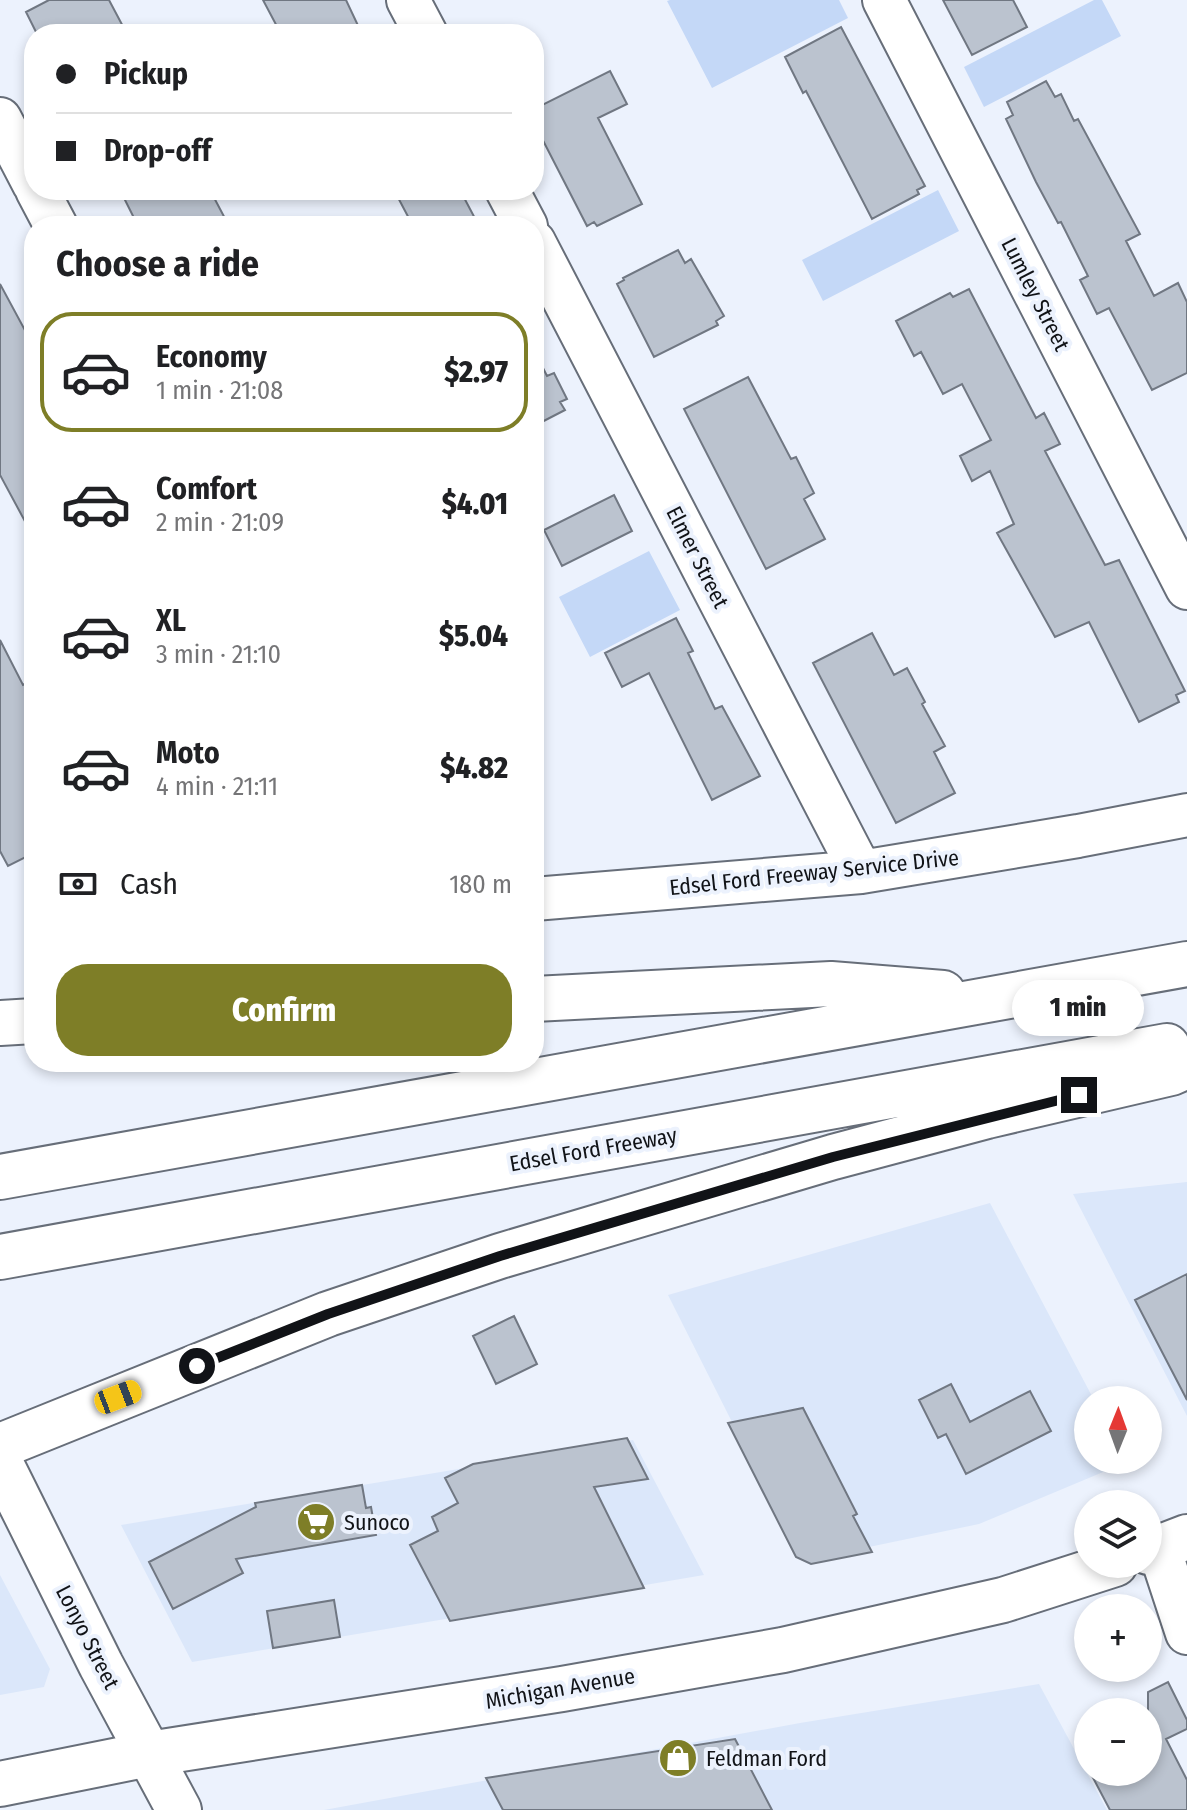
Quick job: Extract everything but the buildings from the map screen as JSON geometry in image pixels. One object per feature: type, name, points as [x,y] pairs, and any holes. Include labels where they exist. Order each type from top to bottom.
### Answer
[{"type":"main road","points":[[0,1177],[1187,964]]},
{"type":"main road","points":[[544,998],[831,984],[1005,998]]},
{"type":"main road","points":[[0,1023],[24,1022]]},
{"type":"main road","name":"Edsel Ford Freeway","points":[[0,1257],[1187,1042]]},
{"type":"main road","points":[[0,1446],[328,1314],[500,1256],[833,1157],[987,1116],[1171,1073],[1187,1066]]},
{"type":"main road","name":"Lonyo Street","points":[[0,1462],[101,1665],[179,1810]]},
{"type":"main road","name":"Michigan Avenue","points":[[0,1784],[149,1754],[562,1689],[783,1650],[1003,1600],[1074,1577]]},
{"type":"street","points":[[408,0],[421,24]]},
{"type":"street","name":"Lumley Street","points":[[884,0],[1187,588]]},
{"type":"street","points":[[0,119],[24,165]]},
{"type":"street","name":"Elmer Street","points":[[544,261],[861,872]]},
{"type":"street","name":"Edsel Ford Freeway Service Drive","points":[[544,898],[861,872],[1187,815]]},
{"type":"street","points":[[1165,1545],[1187,1633]]},
{"type":"shaded area","points":[[839,0],[848,18],[712,88],[667,1]]},
{"type":"shaded area","points":[[1094,0],[1102,0],[1121,36],[984,107],[964,67]]},
{"type":"shaded area","points":[[938,190],[959,231],[823,301],[802,260]]},
{"type":"shaded area","points":[[649,551],[680,610],[590,657],[559,597]]},
{"type":"shaded area","points":[[1187,1182],[1187,1416],[1073,1194]]},
{"type":"shaded area","points":[[990,1203],[1087,1386],[1074,1386],[1074,1474],[1098,1474],[979,1524],[802,1561],[668,1295]]},
{"type":"shaded area","points":[[633,1440],[704,1575],[192,1662],[121,1525]]},
{"type":"shaded area","points":[[0,1575],[50,1669],[44,1687],[0,1695]]},
{"type":"shaded area","points":[[1039,1684],[1074,1749],[1074,1786],[1094,1786],[1107,1810],[324,1810],[800,1723]]},
{"type":"place","name":"Sunoco","points":[[316,1522]]},
{"type":"place","name":"Feldman Ford","points":[[678,1758]]},
{"type":"route","points":[[197,1366],[328,1314],[500,1256],[833,1157],[1079,1095]]}]
